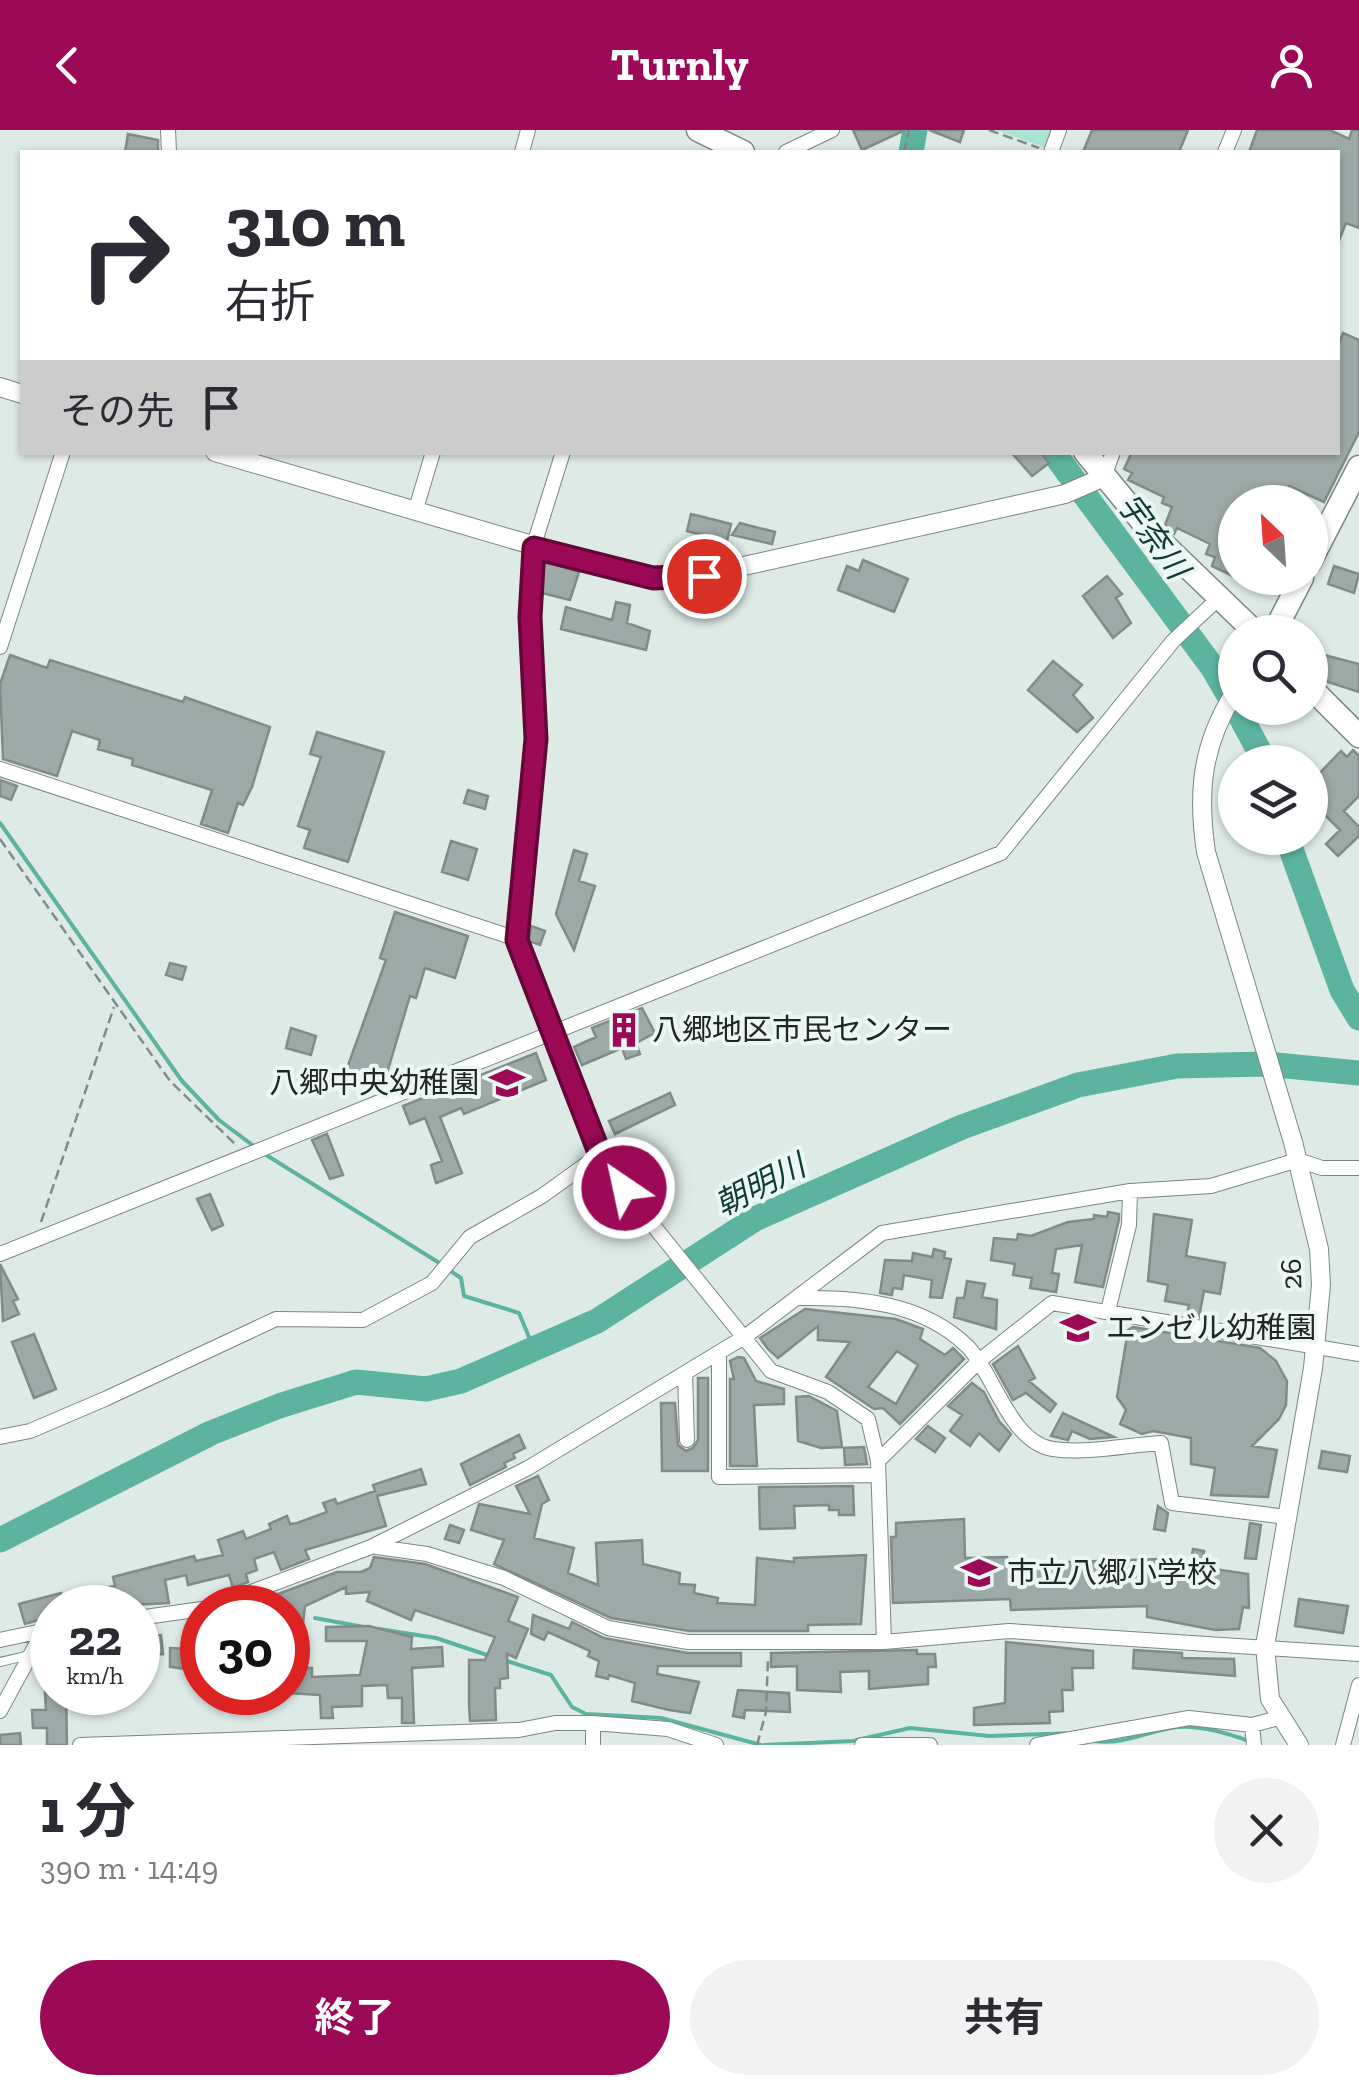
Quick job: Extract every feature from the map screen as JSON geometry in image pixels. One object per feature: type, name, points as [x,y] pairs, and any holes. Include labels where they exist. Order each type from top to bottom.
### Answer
[{"type":"main road","points":[[706,137],[738,150]]},
{"type":"main road","points":[[1086,455],[1091,484],[1237,615]]},
{"type":"main road","points":[[1328,527],[1359,467]]},
{"type":"main road","points":[[1328,705],[1359,736]]},
{"type":"street","points":[[790,150],[832,130]]},
{"type":"street","points":[[0,647],[61,455]]},
{"type":"street","points":[[225,455],[534,548],[653,578],[704,576],[1091,484],[1111,455]]},
{"type":"street","points":[[415,512],[431,455]]},
{"type":"street","points":[[562,455],[534,548],[530,617],[536,739],[517,940],[600,1158],[770,1370],[857,1408],[874,1432],[884,1642]]},
{"type":"street","points":[[0,1254],[1001,853],[1179,636],[1219,598]]},
{"type":"street","name":"26","points":[[1220,725],[1202,769],[1199,808],[1206,852],[1295,1151],[1319,1248],[1321,1285],[1315,1348],[1265,1646],[1266,1680],[1289,1732]]},
{"type":"street","points":[[0,769],[517,940]]},
{"type":"street","points":[[268,1585],[371,1547],[528,1468],[746,1336],[800,1298],[867,1242],[902,1227],[991,1217],[1130,1192],[1211,1186],[1295,1151],[1322,1168],[1359,1168]]},
{"type":"street","points":[[0,1438],[30,1431],[90,1406],[276,1319],[362,1320],[432,1282],[470,1237],[600,1158]]},
{"type":"street","points":[[1108,1311],[1129,1225],[1130,1192]]},
{"type":"street","points":[[800,1298],[863,1300],[910,1312],[965,1344],[1015,1424],[1050,1450],[1161,1442],[1172,1502],[1286,1518]]},
{"type":"street","points":[[719,1353],[719,1477],[878,1468],[979,1361],[1043,1307],[1052,1304],[1359,1354]]},
{"type":"street","points":[[685,1373],[687,1440]]},
{"type":"street","points":[[371,1547],[427,1554],[504,1578],[608,1628],[688,1642],[884,1642],[1009,1631],[1359,1654]]},
{"type":"street","points":[[0,1640],[30,1634]]},
{"type":"street","points":[[0,1711],[30,1658]]},
{"type":"street","points":[[1343,1745],[1359,1684]]},
{"type":"street","points":[[1037,1745],[1189,1718],[1253,1735],[1289,1732]]},
{"type":"street","points":[[80,1745],[519,1730],[555,1723],[668,1729],[716,1745]]},
{"type":"street","points":[[592,1723],[593,1745]]},
{"type":"street","points":[[862,1745],[930,1745]]},
{"type":"lane","points":[[0,1662],[30,1654]]},
{"type":"path","points":[[988,130],[1045,150]]},
{"type":"path","points":[[0,839],[170,1082],[256,1152]]},
{"type":"path","points":[[40,1238],[40,1225],[115,1004]]},
{"type":"path","points":[[757,1745],[766,1712],[767,1642]]},
{"type":"green space","points":[[996,130],[1052,130],[1046,148]]},
{"type":"building","points":[[853,130],[905,130],[862,150]]},
{"type":"building","points":[[929,130],[964,130],[960,142]]},
{"type":"building","points":[[1092,130],[1188,130],[1180,150],[1084,150]]},
{"type":"building","points":[[1257,130],[1330,130],[1349,139],[1352,130],[1359,130],[1359,228],[1346,223],[1340,238],[1340,150],[1250,150]]},
{"type":"building","points":[[128,134],[158,140],[158,150],[125,150]]},
{"type":"building","points":[[1343,333],[1359,340],[1359,432],[1328,494],[1328,485],[1218,485],[1218,569],[1212,566],[1215,557],[1206,554],[1210,544],[1177,528],[1174,534],[1165,525],[1172,507],[1162,503],[1164,497],[1128,480],[1132,473],[1124,469],[1131,455],[1340,455]]},
{"type":"building","points":[[1014,455],[1042,455],[1049,463],[1032,476]]},
{"type":"building","points":[[691,514],[731,524],[727,541],[687,531]]},
{"type":"building","points":[[740,523],[775,532],[772,544],[732,535]]},
{"type":"building","points":[[863,560],[908,579],[894,612],[838,590],[847,566],[859,571]]},
{"type":"building","points":[[543,561],[579,572],[570,600],[542,593]]},
{"type":"building","points":[[1334,566],[1359,574],[1354,593],[1328,584]]},
{"type":"building","points":[[1107,576],[1122,594],[1116,598],[1131,623],[1113,638],[1083,596]]},
{"type":"building","points":[[616,602],[630,605],[627,623],[650,631],[646,650],[561,629],[566,607],[612,620]]},
{"type":"building","points":[[10,655],[47,668],[50,660],[183,702],[185,697],[270,727],[252,787],[243,805],[238,803],[228,833],[201,824],[212,790],[132,765],[133,759],[98,749],[100,740],[72,731],[57,776],[3,759],[0,684]]},
{"type":"building","points":[[1328,656],[1359,664],[1359,692],[1328,682]]},
{"type":"building","points":[[1053,661],[1082,685],[1073,695],[1093,718],[1077,732],[1028,690]]},
{"type":"building","points":[[317,732],[384,752],[348,862],[304,848],[310,830],[298,826],[321,757],[310,754]]},
{"type":"building","points":[[1353,750],[1359,756],[1359,796],[1344,811],[1359,827],[1359,836],[1338,856],[1328,846],[1340,830],[1328,818],[1328,764],[1341,751],[1347,757]]},
{"type":"building","points":[[0,780],[17,786],[11,800],[0,796]]},
{"type":"building","points":[[468,790],[488,796],[485,809],[464,803]]},
{"type":"building","points":[[451,841],[477,849],[468,880],[442,872]]},
{"type":"building","points":[[574,850],[587,854],[579,881],[595,886],[574,950],[556,914]]},
{"type":"building","points":[[395,912],[468,936],[455,978],[425,968],[416,998],[410,996],[384,1083],[346,1071],[386,960],[380,958]]},
{"type":"building","points":[[531,926],[545,931],[540,945],[529,941]]},
{"type":"building","points":[[170,963],[186,967],[182,980],[166,975]]},
{"type":"building","name":"八郷地区市民センター","points":[[642,1008],[655,1033],[636,1043],[640,1054],[626,1059],[622,1048],[582,1065],[574,1047],[596,1037],[592,1028]]},
{"type":"building","points":[[291,1028],[316,1036],[311,1055],[286,1048]]},
{"type":"building","points":[[536,1053],[546,1080],[464,1114],[461,1108],[440,1117],[462,1173],[436,1183],[431,1165],[442,1161],[425,1118],[410,1124],[403,1106]]},
{"type":"building","points":[[670,1093],[675,1105],[615,1134],[609,1121]]},
{"type":"building","points":[[327,1134],[343,1175],[330,1179],[312,1140]]},
{"type":"building","points":[[210,1194],[223,1225],[212,1230],[197,1199]]},
{"type":"building","points":[[1108,1212],[1119,1214],[1119,1219],[1103,1287],[1075,1282],[1082,1245],[1056,1249],[1052,1273],[1059,1274],[1056,1292],[1030,1288],[1032,1278],[1013,1275],[1015,1264],[991,1260],[994,1238],[1017,1240],[1018,1234],[1031,1236],[1068,1222],[1094,1219],[1094,1215],[1107,1217]]},
{"type":"building","points":[[1154,1214],[1192,1220],[1186,1256],[1225,1263],[1220,1294],[1204,1291],[1199,1317],[1187,1315],[1189,1305],[1165,1301],[1168,1285],[1148,1281]]},
{"type":"building","points":[[934,1249],[951,1259],[942,1298],[930,1297],[932,1280],[904,1275],[902,1289],[893,1288],[892,1295],[880,1293],[885,1260],[912,1261],[913,1253],[932,1257]]},
{"type":"building","points":[[0,1264],[18,1299],[13,1301],[19,1314],[3,1321]]},
{"type":"building","points":[[967,1281],[985,1284],[982,1297],[997,1300],[996,1329],[954,1317],[957,1298],[964,1298]]},
{"type":"building","points":[[805,1309],[896,1319],[923,1329],[920,1339],[945,1355],[953,1348],[964,1359],[900,1424],[883,1408],[874,1409],[826,1377],[850,1342],[818,1340],[818,1326],[778,1358],[760,1338]],"holes":[[[897,1351],[918,1365],[896,1404],[868,1387]]]},
{"type":"building","points":[[1133,1327],[1260,1348],[1276,1361],[1287,1381],[1286,1405],[1279,1419],[1252,1446],[1277,1450],[1268,1497],[1211,1495],[1215,1468],[1191,1464],[1191,1438],[1153,1431],[1142,1434],[1120,1424],[1126,1410],[1117,1397],[1128,1330]]},
{"type":"building","points":[[34,1334],[56,1389],[34,1398],[12,1342]]},
{"type":"building","points":[[1018,1346],[1035,1378],[1029,1381],[1056,1404],[1050,1412],[1026,1393],[1013,1400],[993,1364]]},
{"type":"building","points":[[744,1358],[756,1381],[784,1389],[784,1404],[754,1405],[757,1466],[730,1466],[730,1379],[734,1379],[730,1361]]},
{"type":"building","points":[[698,1378],[708,1378],[708,1471],[662,1471],[661,1403],[675,1403],[678,1445],[686,1451],[693,1448],[698,1440]]},
{"type":"building","points":[[972,1383],[984,1392],[999,1421],[1011,1434],[999,1451],[979,1433],[970,1446],[950,1431],[962,1415],[948,1406]]},
{"type":"building","points":[[809,1396],[837,1411],[842,1447],[821,1448],[798,1441],[796,1397]]},
{"type":"building","points":[[1063,1413],[1114,1437],[1090,1439],[1072,1431],[1068,1440],[1051,1436]]},
{"type":"building","points":[[928,1426],[945,1438],[935,1452],[916,1439]]},
{"type":"building","points":[[519,1435],[525,1448],[504,1463],[506,1467],[470,1485],[461,1464]]},
{"type":"building","points":[[864,1447],[867,1464],[845,1465],[844,1448]]},
{"type":"building","points":[[1322,1451],[1350,1456],[1347,1472],[1319,1468]]},
{"type":"building","points":[[421,1469],[426,1484],[377,1496],[386,1526],[305,1550],[309,1559],[281,1570],[274,1552],[254,1559],[257,1570],[246,1574],[248,1582],[240,1585],[232,1585],[229,1575],[188,1585],[186,1575],[165,1580],[169,1603],[160,1603],[160,1585],[115,1585],[113,1577],[194,1556],[196,1561],[223,1555],[218,1540],[243,1531],[246,1539],[271,1529],[269,1524],[287,1516],[290,1524],[297,1523],[327,1512],[323,1503],[335,1499],[337,1504],[375,1491],[373,1485]]},
{"type":"building","points":[[538,1476],[549,1500],[542,1504],[534,1538],[574,1548],[568,1573],[598,1585],[596,1543],[642,1540],[643,1564],[680,1573],[679,1584],[695,1585],[694,1593],[718,1598],[717,1603],[755,1605],[757,1558],[794,1562],[794,1558],[866,1555],[861,1624],[808,1625],[808,1631],[689,1631],[611,1618],[494,1564],[504,1540],[471,1530],[479,1504],[530,1514],[516,1486]]},
{"type":"building","points":[[853,1486],[854,1515],[839,1515],[839,1510],[829,1510],[829,1505],[794,1506],[795,1528],[760,1529],[759,1487]]},
{"type":"building","points":[[1158,1506],[1168,1513],[1165,1531],[1154,1529]]},
{"type":"building","points":[[964,1519],[965,1558],[1007,1557],[1010,1564],[1161,1559],[1190,1565],[1193,1549],[1204,1551],[1201,1567],[1248,1574],[1249,1608],[1243,1607],[1239,1629],[1215,1630],[1147,1617],[1147,1606],[1011,1610],[1010,1599],[893,1603],[891,1537],[896,1537],[896,1523]]},
{"type":"building","points":[[1250,1523],[1261,1525],[1256,1559],[1245,1558]]},
{"type":"building","points":[[450,1525],[464,1530],[459,1543],[445,1539]]},
{"type":"building","points":[[374,1557],[425,1564],[518,1597],[508,1621],[528,1629],[516,1658],[507,1654],[508,1678],[500,1679],[500,1688],[495,1688],[496,1720],[470,1721],[469,1704],[469,1660],[485,1660],[495,1637],[415,1610],[411,1620],[367,1601],[370,1592],[346,1594],[346,1587],[310,1604],[310,1585],[302,1585],[337,1572],[370,1568]]},
{"type":"building","points":[[1299,1599],[1348,1606],[1343,1633],[1295,1626]]},
{"type":"building","points":[[30,1601],[30,1623],[25,1624],[19,1604]]},
{"type":"building","points":[[533,1615],[569,1629],[572,1622],[604,1638],[636,1644],[688,1653],[741,1653],[741,1666],[658,1666],[657,1674],[699,1682],[690,1713],[632,1701],[635,1683],[609,1675],[608,1679],[596,1676],[599,1661],[588,1656],[590,1651],[548,1632],[544,1640],[531,1634]]},
{"type":"building","points":[[369,1626],[412,1637],[411,1649],[442,1647],[443,1666],[412,1668],[414,1723],[402,1723],[402,1698],[388,1698],[387,1685],[362,1686],[362,1706],[332,1707],[333,1718],[321,1718],[320,1695],[310,1694],[310,1668],[312,1677],[360,1675],[367,1641],[326,1641],[326,1627]]},
{"type":"building","points":[[1006,1642],[1093,1651],[1093,1668],[1072,1668],[1073,1690],[1062,1690],[1063,1711],[1049,1712],[1050,1723],[974,1725],[974,1708],[1005,1703]]},
{"type":"building","points":[[170,1648],[180,1648],[180,1668],[170,1667]]},
{"type":"building","points":[[917,1650],[917,1654],[935,1654],[936,1667],[928,1667],[928,1684],[869,1689],[869,1671],[840,1672],[841,1692],[797,1690],[797,1666],[771,1667],[771,1653]]},
{"type":"building","points":[[1134,1650],[1182,1653],[1182,1658],[1234,1659],[1235,1676],[1133,1668]]},
{"type":"building","points":[[738,1690],[789,1693],[790,1712],[745,1710],[744,1718],[733,1716]]},
{"type":"building","points":[[32,1715],[66,1715],[67,1745],[47,1745],[47,1728],[33,1728]]},
{"type":"building","points":[[20,1733],[21,1745],[0,1745],[0,1735]]},
{"type":"waterway","name":"宇奈川","points":[[911,150],[915,130]]},
{"type":"waterway","name":"宇奈川","points":[[1055,455],[1218,677]]},
{"type":"waterway","name":"宇奈川","points":[[1245,725],[1256,745]]},
{"type":"waterway","points":[[0,823],[182,1081],[219,1120],[255,1147]]},
{"type":"waterway","name":"宇奈川","points":[[1293,855],[1342,990],[1359,1018]]},
{"type":"waterway","name":"朝明川","points":[[0,1540],[211,1433],[279,1406],[356,1382],[426,1389],[461,1381],[597,1321],[755,1219],[962,1127],[1078,1085],[1177,1066],[1266,1064],[1359,1073]]},
{"type":"waterway","points":[[263,1153],[441,1264]]},
{"type":"waterway","points":[[449,1270],[461,1278],[464,1296],[519,1313],[534,1349]]},
{"type":"waterway","points":[[315,1618],[364,1627]]},
{"type":"waterway","points":[[379,1629],[436,1638],[490,1656]]},
{"type":"waterway","points":[[504,1660],[551,1675],[572,1707],[586,1714],[661,1718],[761,1745]]},
{"type":"waterway","points":[[1093,1741],[1123,1740],[1180,1727],[1211,1730],[1249,1741]]},
{"type":"waterway","points":[[764,1745],[853,1741],[910,1728],[989,1736],[1076,1733]]},
{"type":"place","name":"八郷地区市民センター","points":[[624,1030]]},
{"type":"place","name":"八郷中央幼稚園","points":[[507,1083]]},
{"type":"place","name":"エンゼル幼稚園","points":[[1078,1328]]},
{"type":"place","name":"市立八郷小学校","points":[[979,1573]]},
{"type":"route","points":[[624,1188],[602,1160],[517,940],[536,739],[530,617],[534,548],[653,578],[704,576]]}]
